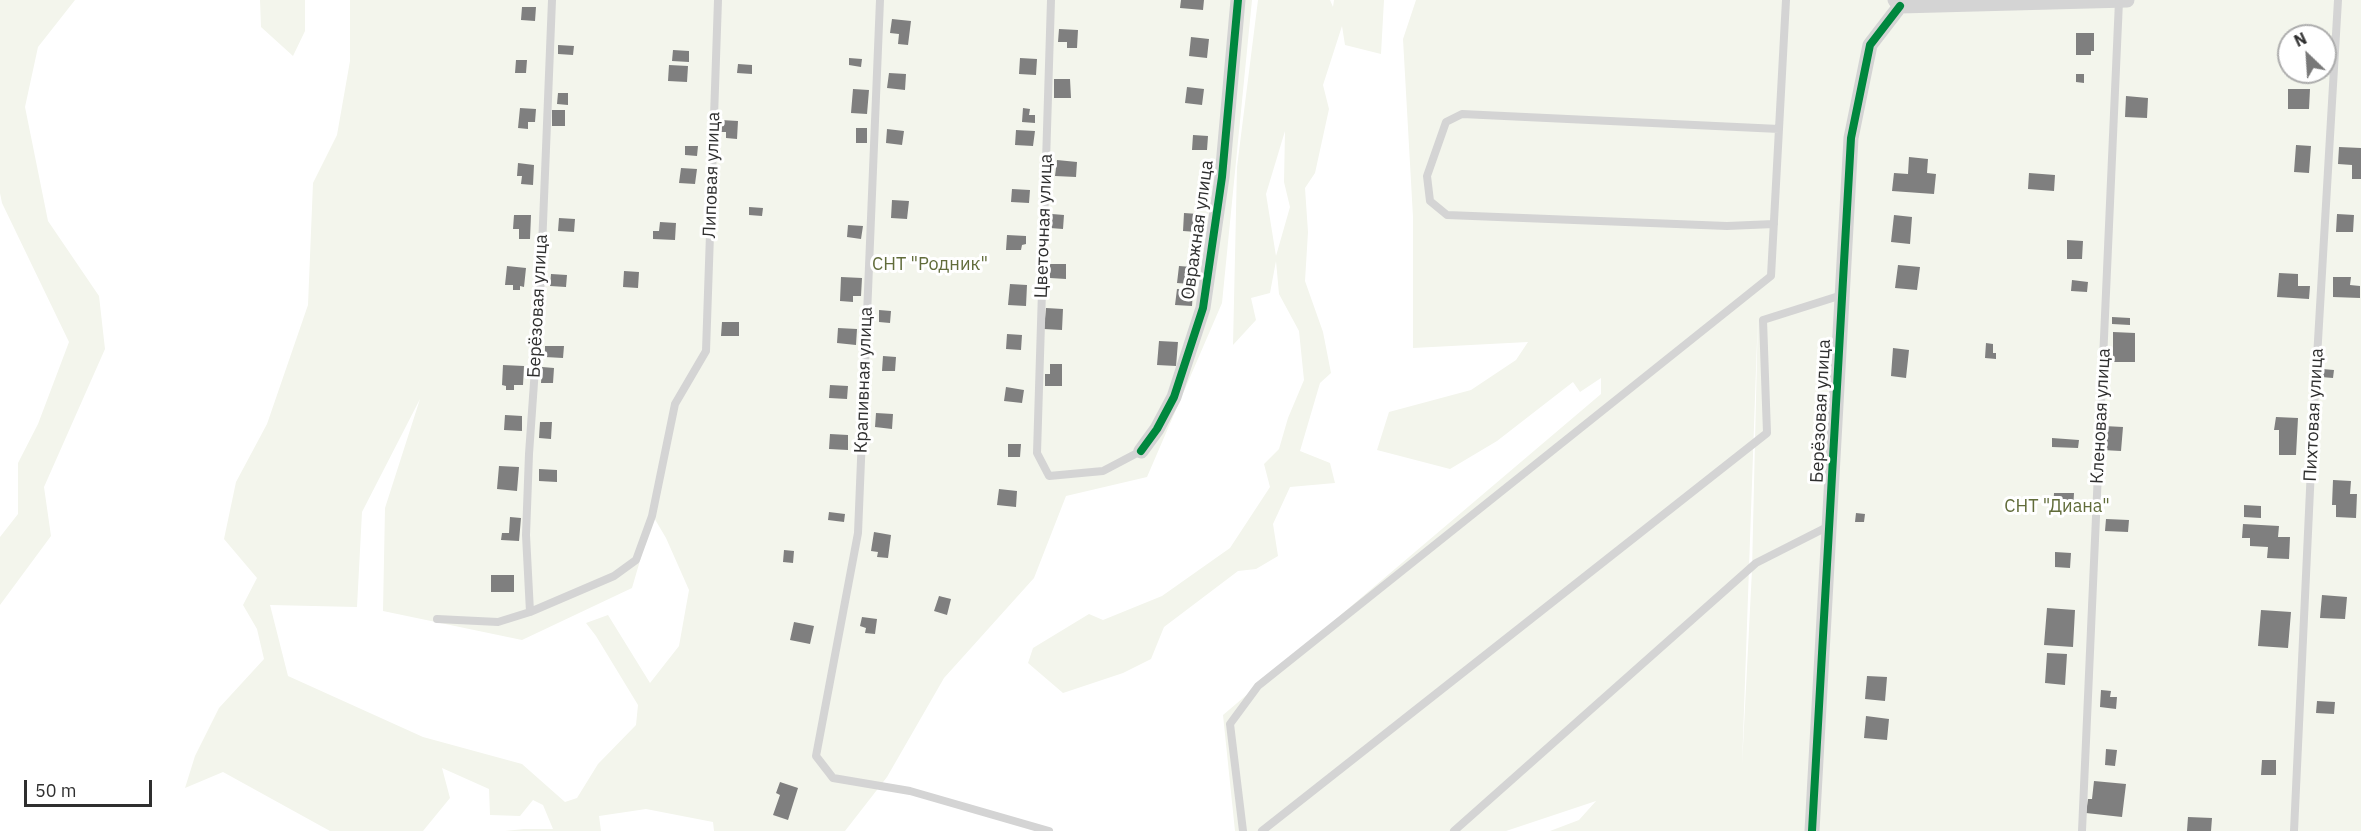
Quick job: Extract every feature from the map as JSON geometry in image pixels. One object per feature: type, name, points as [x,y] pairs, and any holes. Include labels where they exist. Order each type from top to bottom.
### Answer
[{"type":"street","name":"Овражная улица","points":[[1141,451],[1157,429],[1174,397],[1203,308],[1222,177],[1238,0]]},
{"type":"street","points":[[1898,3],[2127,0]]},
{"type":"street","name":"Берёзовая улица","points":[[1812,831],[1851,138],[1870,45],[1898,3]]},
{"type":"lane","name":"Берёзовая улица","points":[[531,612],[526,534],[528,454],[540,297],[552,0]]},
{"type":"lane","name":"Липовая улица","points":[[531,612],[614,576],[636,560],[652,516],[675,404],[706,351],[718,0]]},
{"type":"lane","name":"Крапивная улица","points":[[880,0],[858,533],[816,756],[833,778],[910,791],[1049,831]]},
{"type":"lane","name":"Цветочная улица","points":[[1052,0],[1037,453],[1049,476],[1103,471],[1141,451]]},
{"type":"lane","points":[[1243,831],[1230,724],[1258,686],[1771,276],[1786,0]]},
{"type":"lane","name":"Пихтовая улица","points":[[2294,831],[2313,426],[2338,0]]},
{"type":"lane","name":"Кленовая улица","points":[[2082,831],[2119,1]]},
{"type":"lane","points":[[1774,224],[1726,226],[1447,215],[1430,201],[1427,176],[1446,122],[1462,114],[1779,129]]},
{"type":"lane","points":[[1262,831],[1767,433],[1763,320],[1842,295]]},
{"type":"lane","points":[[1454,831],[1756,563],[1829,526]]},
{"type":"lane","points":[[437,619],[498,622],[531,612]]},
{"type":"green space","points":[[0,0],[75,0],[38,47],[25,107],[48,221],[99,296],[105,349],[44,487],[51,536],[0,605],[0,537],[18,514],[18,463],[38,424],[69,342],[2,203],[0,193]]},
{"type":"green space","points":[[260,0],[305,0],[305,31],[293,56],[261,27]]},
{"type":"green space","name":"СНТ \"Родник\"","points":[[350,0],[1252,0],[1222,303],[1147,477],[1066,496],[1034,578],[944,678],[887,777],[845,831],[714,831],[713,822],[646,809],[599,816],[601,831],[505,831],[553,829],[543,805],[533,800],[520,816],[490,815],[489,789],[442,768],[450,798],[423,831],[330,831],[223,772],[185,788],[195,756],[219,708],[264,659],[257,629],[243,605],[257,578],[224,539],[236,482],[267,424],[308,305],[313,183],[337,135],[350,61]],"holes":[[[420,399],[385,508],[383,611],[522,640],[632,588],[653,516],[666,538],[689,590],[679,646],[650,683],[608,615],[586,623],[638,705],[636,725],[598,764],[577,798],[565,802],[522,764],[423,737],[288,676],[270,605],[357,607],[362,512]]]},
{"type":"green space","points":[[1258,0],[1330,0],[1333,7],[1334,0],[1384,0],[1381,54],[1345,45],[1342,26],[1323,85],[1329,109],[1315,173],[1305,188],[1308,232],[1305,281],[1323,332],[1331,373],[1320,383],[1300,451],[1330,463],[1335,483],[1290,487],[1273,524],[1278,556],[1256,569],[1238,571],[1164,627],[1151,659],[1123,673],[1063,693],[1028,663],[1033,648],[1089,614],[1103,620],[1162,596],[1230,548],[1270,487],[1264,464],[1279,449],[1288,418],[1304,380],[1299,331],[1279,294],[1276,261],[1270,293],[1251,298],[1256,320],[1233,345],[1237,167]],"holes":[[[1285,131],[1284,182],[1290,207],[1276,256],[1266,194]]]},
{"type":"green space","name":"СНТ \"Диана\"","points":[[1416,0],[2361,0],[2361,831],[1550,831],[1579,820],[1596,801],[1506,831],[1235,831],[1223,715],[1601,394],[1601,378],[1580,392],[1573,382],[1497,441],[1450,469],[1377,450],[1389,412],[1471,390],[1516,360],[1528,342],[1413,348],[1413,217],[1403,39]],"holes":[[[1758,313],[1752,570],[1742,766]]]},
{"type":"building","points":[[1181,0],[1204,0],[1203,10],[1180,8]]},
{"type":"building","points":[[522,7],[536,7],[535,21],[521,20]]},
{"type":"building","points":[[892,19],[911,21],[908,45],[898,44],[899,34],[890,33]]},
{"type":"building","points":[[1059,29],[1078,30],[1077,48],[1067,48],[1067,42],[1058,42]]},
{"type":"building","points":[[2076,33],[2094,33],[2094,51],[2091,51],[2091,55],[2076,55]]},
{"type":"building","points":[[1191,37],[1209,39],[1207,58],[1189,56]]},
{"type":"building","points":[[558,45],[574,46],[573,55],[558,54]]},
{"type":"building","points":[[673,50],[689,51],[689,62],[672,61]]},
{"type":"building","points":[[849,58],[862,59],[861,67],[849,65]]},
{"type":"building","points":[[1020,58],[1037,59],[1036,75],[1019,74]]},
{"type":"building","points":[[516,60],[527,60],[526,73],[515,73]]},
{"type":"building","points":[[738,64],[752,65],[752,74],[737,73]]},
{"type":"building","points":[[669,65],[688,66],[687,82],[668,81]]},
{"type":"building","points":[[889,73],[906,74],[905,90],[887,88]]},
{"type":"building","points":[[2076,74],[2084,74],[2084,83],[2076,82]]},
{"type":"building","points":[[1054,79],[1070,79],[1071,98],[1054,98]]},
{"type":"building","points":[[1187,87],[1204,89],[1202,105],[1185,103]]},
{"type":"building","points":[[853,89],[869,90],[867,114],[851,113]]},
{"type":"building","points":[[2288,89],[2310,89],[2309,109],[2288,109]]},
{"type":"building","points":[[558,93],[568,93],[568,105],[557,104]]},
{"type":"building","points":[[2126,96],[2148,98],[2147,118],[2125,117]]},
{"type":"building","points":[[520,108],[536,109],[535,122],[528,122],[528,129],[518,128]]},
{"type":"building","points":[[1023,108],[1030,109],[1029,115],[1035,115],[1035,123],[1022,122]]},
{"type":"building","points":[[552,110],[565,110],[565,126],[552,126]]},
{"type":"building","points":[[721,120],[738,121],[737,139],[726,138],[726,132],[720,132]]},
{"type":"building","points":[[856,128],[867,128],[867,143],[856,143]]},
{"type":"building","points":[[887,129],[904,131],[902,145],[886,143]]},
{"type":"building","points":[[1016,130],[1035,131],[1033,146],[1015,145]]},
{"type":"building","points":[[1193,135],[1208,136],[1207,150],[1192,150]]},
{"type":"building","points":[[2296,145],[2311,146],[2309,173],[2294,172]]},
{"type":"building","points":[[685,146],[698,146],[697,156],[685,155]]},
{"type":"building","points":[[2339,147],[2361,148],[2361,179],[2352,179],[2352,165],[2338,164]]},
{"type":"building","points":[[1909,157],[1928,159],[1927,173],[1936,174],[1934,194],[1892,191],[1894,173],[1908,174]]},
{"type":"building","points":[[1057,160],[1077,162],[1076,177],[1055,176]]},
{"type":"building","points":[[518,163],[534,165],[533,185],[521,184],[522,176],[517,176]]},
{"type":"building","points":[[681,168],[697,169],[695,184],[679,183]]},
{"type":"building","points":[[2029,173],[2055,175],[2054,191],[2028,189]]},
{"type":"building","points":[[1012,189],[1030,190],[1029,203],[1011,202]]},
{"type":"building","points":[[892,200],[909,201],[907,219],[891,218]]},
{"type":"building","points":[[749,207],[763,208],[762,216],[749,215]]},
{"type":"building","points":[[1184,213],[1198,214],[1197,232],[1183,231]]},
{"type":"building","points":[[1052,214],[1064,215],[1063,229],[1050,228]]},
{"type":"building","points":[[2337,214],[2354,215],[2353,232],[2336,232]]},
{"type":"building","points":[[514,215],[531,215],[530,239],[519,239],[519,229],[513,229]]},
{"type":"building","points":[[1894,215],[1912,217],[1910,244],[1891,242]]},
{"type":"building","points":[[559,218],[575,219],[574,232],[558,231]]},
{"type":"building","points":[[660,222],[676,223],[675,240],[653,239],[653,231],[659,231]]},
{"type":"building","points":[[848,225],[863,226],[861,239],[847,237]]},
{"type":"building","points":[[1007,235],[1026,236],[1026,244],[1022,245],[1021,250],[1006,250]]},
{"type":"building","points":[[2067,240],[2083,241],[2082,259],[2067,259]]},
{"type":"building","points":[[1050,264],[1066,264],[1066,279],[1050,278]]},
{"type":"building","points":[[1898,265],[1920,267],[1917,290],[1895,288]]},
{"type":"building","points":[[507,266],[526,268],[524,287],[520,286],[520,290],[513,290],[513,285],[505,285]]},
{"type":"building","points":[[1179,266],[1192,267],[1191,284],[1177,283]]},
{"type":"building","points":[[624,271],[639,272],[638,288],[623,287]]},
{"type":"building","points":[[2279,273],[2298,274],[2298,286],[2310,286],[2309,299],[2277,297]]},
{"type":"building","points":[[551,274],[567,275],[566,287],[550,286]]},
{"type":"building","points":[[841,277],[862,278],[861,296],[853,296],[853,302],[840,301]]},
{"type":"building","points":[[2333,277],[2351,277],[2350,285],[2360,286],[2360,298],[2333,297]]},
{"type":"building","points":[[2072,280],[2088,282],[2087,292],[2071,291]]},
{"type":"building","points":[[1010,284],[1027,285],[1026,306],[1008,305]]},
{"type":"building","points":[[1177,289],[1193,290],[1192,306],[1175,305]]},
{"type":"building","points":[[1046,308],[1063,309],[1062,330],[1044,329]]},
{"type":"building","points":[[879,310],[891,311],[890,323],[879,322]]},
{"type":"building","points":[[2112,317],[2130,318],[2130,325],[2112,324]]},
{"type":"building","points":[[722,322],[739,322],[739,336],[721,336]]},
{"type":"building","points":[[838,328],[857,329],[856,345],[837,343]]},
{"type":"building","points":[[2113,332],[2135,333],[2135,362],[2113,362]]},
{"type":"building","points":[[1007,334],[1022,335],[1021,350],[1006,349]]},
{"type":"building","points":[[1159,341],[1178,342],[1176,366],[1157,365]]},
{"type":"building","points":[[1986,343],[1993,344],[1996,359],[1985,358]]},
{"type":"building","points":[[545,346],[564,346],[563,358],[545,357]]},
{"type":"building","points":[[1893,348],[1909,350],[1906,378],[1891,376]]},
{"type":"building","points":[[883,356],[896,357],[895,371],[882,371]]},
{"type":"building","points":[[1050,364],[1062,364],[1062,386],[1045,386],[1045,374],[1050,374]]},
{"type":"building","points":[[503,365],[524,366],[523,385],[514,385],[514,390],[506,390],[506,386],[502,385]]},
{"type":"building","points":[[542,367],[554,368],[553,383],[541,383]]},
{"type":"building","points":[[2322,369],[2334,370],[2333,378],[2321,377]]},
{"type":"building","points":[[830,385],[848,386],[847,399],[829,398]]},
{"type":"building","points":[[1006,387],[1024,390],[1022,403],[1004,401]]},
{"type":"building","points":[[876,413],[893,414],[892,429],[875,427]]},
{"type":"building","points":[[505,415],[522,416],[522,431],[504,430]]},
{"type":"building","points":[[2276,417],[2298,418],[2296,455],[2279,455],[2279,430],[2274,430]]},
{"type":"building","points":[[540,422],[552,422],[551,439],[539,438]]},
{"type":"building","points":[[2104,426],[2123,427],[2121,451],[2102,450]]},
{"type":"building","points":[[830,434],[848,435],[848,450],[829,449]]},
{"type":"building","points":[[2052,438],[2079,440],[2078,448],[2052,447]]},
{"type":"building","points":[[1008,444],[1021,444],[1020,457],[1008,457]]},
{"type":"building","points":[[499,466],[519,467],[517,491],[497,489]]},
{"type":"building","points":[[539,469],[557,470],[557,482],[539,481]]},
{"type":"building","points":[[2333,480],[2351,481],[2350,494],[2357,494],[2356,518],[2336,517],[2336,505],[2332,505]]},
{"type":"building","points":[[999,489],[1017,491],[1016,507],[997,505]]},
{"type":"building","points":[[2054,493],[2074,493],[2073,511],[2053,510]]},
{"type":"building","points":[[2244,505],[2261,506],[2261,518],[2244,517]]},
{"type":"building","points":[[829,512],[845,514],[844,522],[828,520]]},
{"type":"building","points":[[1856,513],[1865,514],[1864,522],[1855,522]]},
{"type":"building","points":[[510,517],[521,518],[519,541],[501,540],[502,533],[509,533]]},
{"type":"building","points":[[2106,519],[2129,520],[2128,532],[2105,531]]},
{"type":"building","points":[[2243,524],[2279,526],[2278,537],[2290,537],[2289,559],[2267,558],[2268,547],[2250,546],[2250,538],[2242,538]]},
{"type":"building","points":[[874,532],[891,535],[888,558],[877,557],[878,552],[871,551]]},
{"type":"building","points":[[784,550],[794,551],[793,563],[783,562]]},
{"type":"building","points":[[2055,552],[2071,553],[2070,568],[2055,567]]},
{"type":"building","points":[[491,575],[514,575],[514,592],[491,592]]},
{"type":"building","points":[[2322,595],[2347,597],[2345,619],[2320,618]]},
{"type":"building","points":[[939,596],[951,599],[947,615],[934,611]]},
{"type":"building","points":[[2047,608],[2075,610],[2073,647],[2044,645]]},
{"type":"building","points":[[2261,610],[2291,612],[2288,648],[2258,646]]},
{"type":"building","points":[[862,617],[877,619],[875,634],[865,633],[866,628],[860,626]]},
{"type":"building","points":[[794,622],[814,626],[810,644],[790,640]]},
{"type":"building","points":[[2047,653],[2067,654],[2065,685],[2045,683]]},
{"type":"building","points":[[1867,676],[1887,677],[1885,701],[1865,699]]},
{"type":"building","points":[[2101,690],[2111,691],[2110,697],[2117,697],[2116,709],[2100,707]]},
{"type":"building","points":[[2317,701],[2335,702],[2334,714],[2316,713]]},
{"type":"building","points":[[1866,716],[1889,719],[1887,740],[1864,738]]},
{"type":"building","points":[[2106,749],[2117,750],[2115,766],[2105,765]]},
{"type":"building","points":[[2262,760],[2276,760],[2276,775],[2261,775]]},
{"type":"building","points":[[2094,781],[2126,784],[2122,817],[2086,813],[2088,799],[2092,799]]},
{"type":"building","points":[[780,782],[798,788],[788,820],[773,815],[780,795],[776,793]]},
{"type":"building","points":[[2188,817],[2212,818],[2211,831],[2187,831]]},
{"type":"cycle path","points":[[1141,451],[1157,429],[1174,397],[1203,308],[1222,177],[1238,0]]},
{"type":"cycle path","points":[[1812,831],[1851,138],[1870,45],[1900,6]]}]
